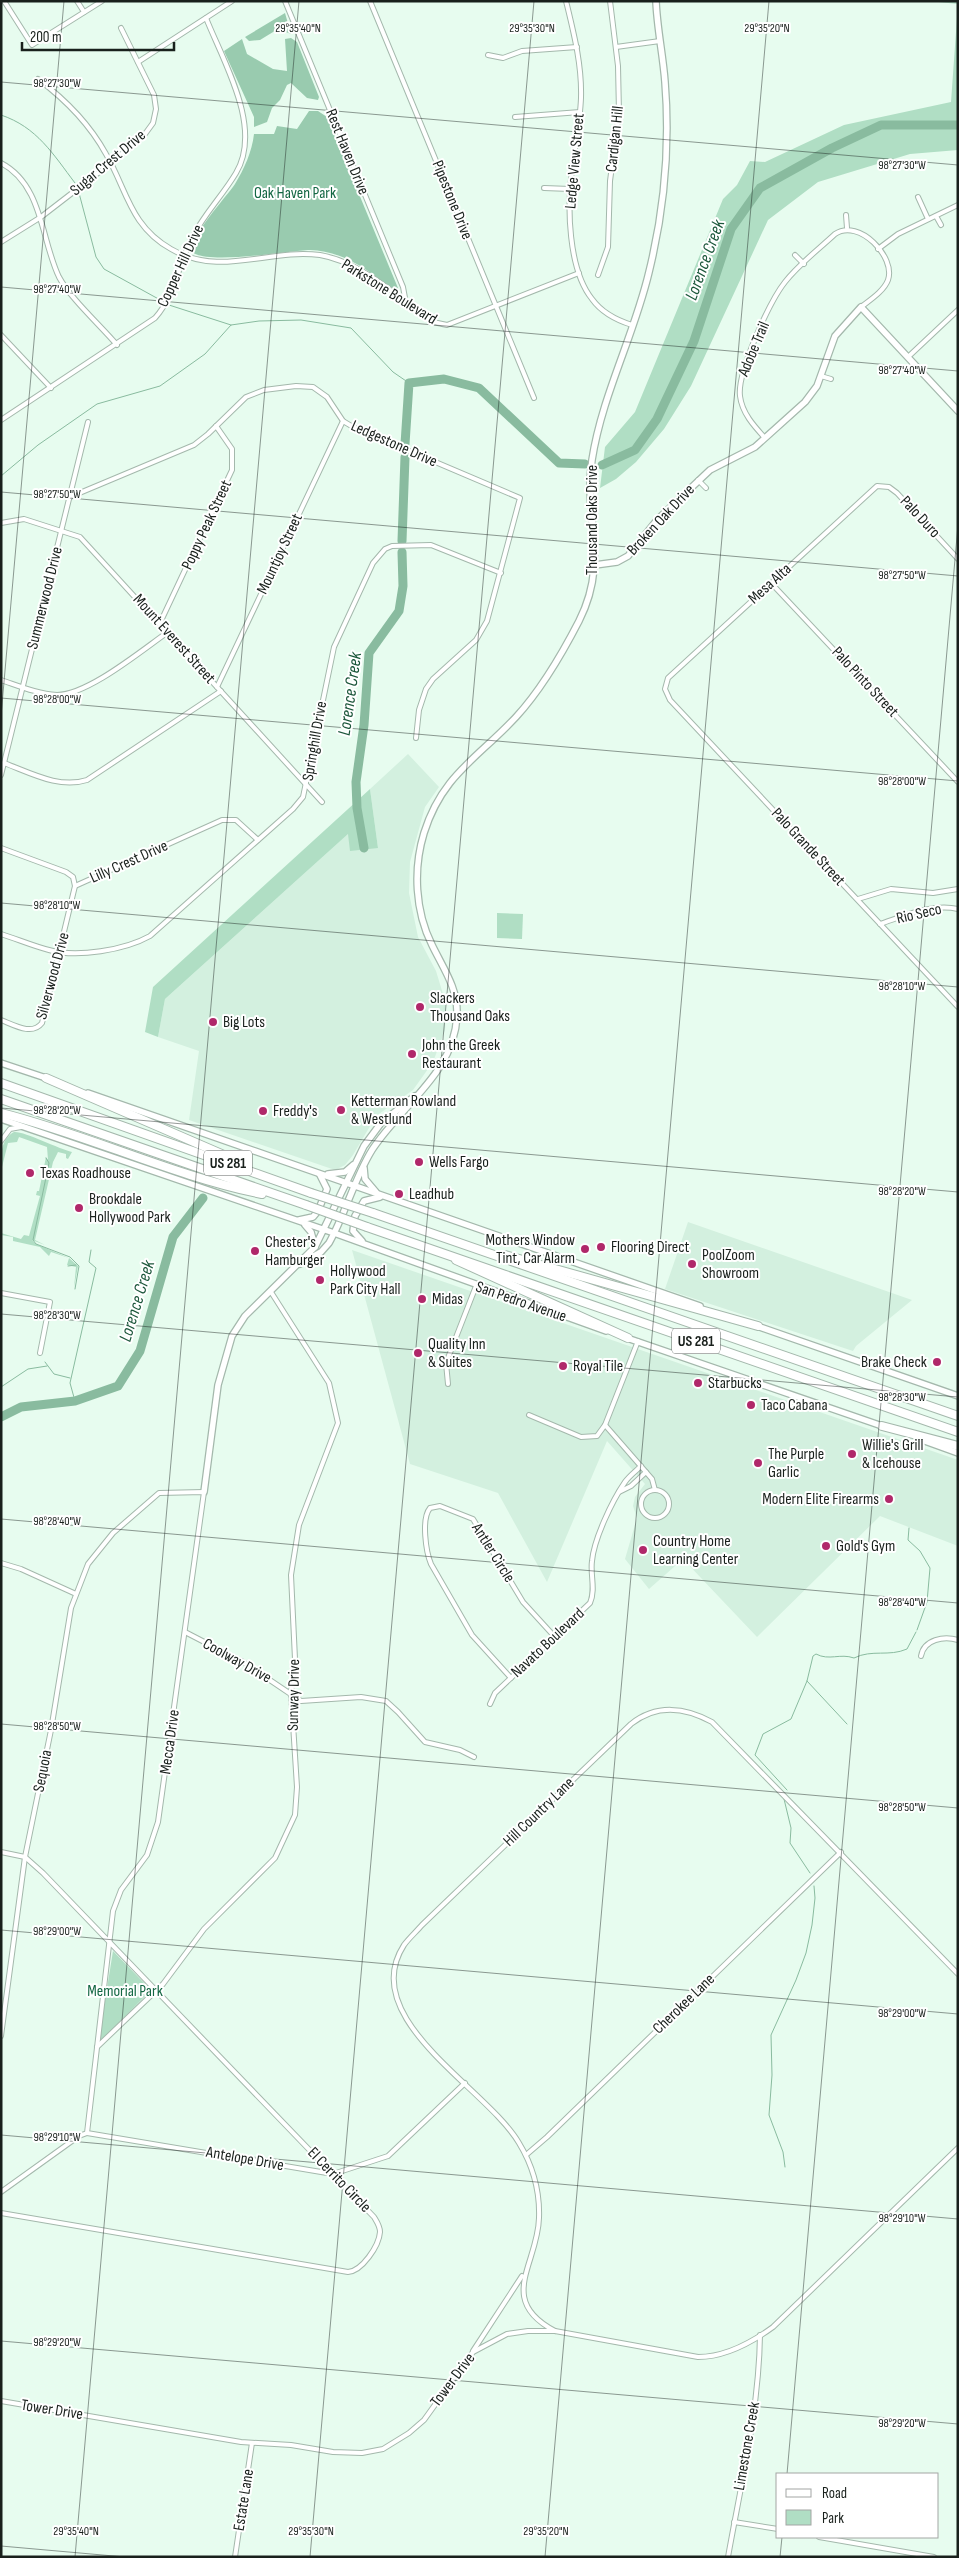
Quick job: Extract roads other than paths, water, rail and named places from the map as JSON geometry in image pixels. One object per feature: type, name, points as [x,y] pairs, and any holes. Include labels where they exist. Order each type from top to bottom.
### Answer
[{"type":"highway","points":[[46,1078],[311,1192]]},
{"type":"highway","name":"US 281","points":[[1,1083],[958,1416]]},
{"type":"highway","name":"US 281","points":[[1,1099],[958,1432]]},
{"type":"highway","points":[[1,1113],[27,1119],[151,1162],[253,1192],[292,1200]]},
{"type":"highway","points":[[469,1247],[526,1260],[632,1292],[758,1326]]},
{"type":"highway","points":[[434,1250],[628,1338]]},
{"type":"highway","points":[[882,1426],[958,1446]]},
{"type":"main road","name":"Thousand Oaks Drive","points":[[334,1234],[364,1166],[382,1137],[432,1079],[451,1047],[457,1015],[452,984],[429,939],[420,906],[418,871],[425,829],[439,798],[449,782],[466,763],[525,707],[570,638],[586,607],[595,565],[595,533],[590,487],[592,460],[608,393],[649,272],[657,230],[665,163],[666,97],[656,1]]},
{"type":"main road","points":[[861,308],[956,406]]},
{"type":"main road","name":"Broken Oak Drive","points":[[595,565],[617,562],[628,556],[657,520],[698,480],[718,464],[746,453],[805,402],[814,391],[821,376],[835,336],[861,308]]},
{"type":"main road","points":[[1,1062],[958,1396]]},
{"type":"main road","name":"Thousand Oaks Drive","points":[[346,1183],[364,1146],[381,1123],[400,1106],[419,1094]]},
{"type":"main road","name":"San Pedro Avenue","points":[[1,1118],[324,1230],[476,1286],[958,1453]]},
{"type":"main road","points":[[318,1173],[338,1174],[345,1172],[355,1162]]},
{"type":"main road","points":[[364,1166],[365,1180],[382,1196]]},
{"type":"main road","points":[[294,1220],[309,1220],[318,1211],[327,1189],[318,1173]]},
{"type":"main road","name":"Mecca Drive","points":[[204,1492],[218,1385],[232,1336],[246,1316],[300,1264],[314,1247],[346,1183]]},
{"type":"main road","points":[[369,1246],[358,1239],[353,1231],[354,1216],[364,1201],[382,1196]]},
{"type":"main road","points":[[303,1223],[311,1232],[314,1247]]},
{"type":"main road","name":"Mecca Drive","points":[[300,1264],[321,1252],[334,1234]]},
{"type":"street","points":[[4,1],[32,45],[102,1]]},
{"type":"street","points":[[77,1],[84,12]]},
{"type":"street","points":[[138,62],[232,1]]},
{"type":"street","name":"Rest Haven Drive","points":[[285,1],[403,287],[406,303]]},
{"type":"street","name":"Pipestone Drive","points":[[370,1],[534,398]]},
{"type":"street","name":"Ledge View Street","points":[[566,1],[577,47],[580,80],[580,112],[570,189],[571,228],[579,273],[588,294],[597,305],[614,318],[632,325]]},
{"type":"street","name":"Cardigan Hill","points":[[598,275],[608,247],[610,181],[619,112],[616,47],[610,1]]},
{"type":"street","name":"Copper Hill Drive","points":[[1,420],[117,345],[152,321],[162,311],[185,254],[206,214],[236,173],[246,143],[244,112],[206,18]]},
{"type":"street","name":"Sugar Crest Drive","points":[[1,242],[40,217],[111,163],[145,134],[156,116],[154,95],[121,28]]},
{"type":"street","points":[[616,47],[660,41]]},
{"type":"street","points":[[488,55],[503,58],[522,51],[577,47]]},
{"type":"street","name":"Parkstone Boulevard","points":[[38,79],[71,106],[111,163],[129,206],[144,226],[162,243],[185,254],[224,262],[304,255],[326,257],[341,261],[362,272],[433,322],[447,325],[579,273]]},
{"type":"street","points":[[515,117],[580,112]]},
{"type":"street","points":[[1,163],[9,167],[26,184],[40,217],[60,278],[117,345]]},
{"type":"street","points":[[544,188],[570,189]]},
{"type":"street","points":[[918,197],[928,219]]},
{"type":"street","points":[[846,215],[847,228],[859,231],[878,250],[898,234],[958,205]]},
{"type":"street","points":[[936,216],[941,225]]},
{"type":"street","name":"Adobe Trail","points":[[765,438],[750,420],[743,407],[740,396],[740,378],[780,289],[836,234],[847,228]]},
{"type":"street","name":"Broken Oak Drive","points":[[861,308],[882,290],[889,278],[888,264],[878,250]]},
{"type":"street","points":[[796,255],[804,264]]},
{"type":"street","points":[[908,357],[958,310]]},
{"type":"street","points":[[1,335],[51,388]]},
{"type":"street","points":[[821,376],[831,379]]},
{"type":"street","name":"Ledgestone Drive","points":[[70,498],[194,444],[216,426],[238,403],[255,392],[296,386],[313,388],[321,392],[343,420],[403,449],[520,498],[501,573]]},
{"type":"street","name":"Mountjoy Street","points":[[217,687],[343,420]]},
{"type":"street","name":"Summerwood Drive","points":[[1,774],[88,422]]},
{"type":"street","name":"Poppy Peak Street","points":[[160,623],[234,463],[232,449],[216,426]]},
{"type":"street","name":"Broken Oak Drive","points":[[698,480],[706,488]]},
{"type":"street","name":"Palo Duro","points":[[877,486],[889,487],[897,493],[958,559]]},
{"type":"street","name":"Mesa Alta","points":[[665,684],[668,678],[772,584],[858,501],[877,486]]},
{"type":"street","name":"Mount Everest Street","points":[[1,523],[24,519],[80,537],[322,802]]},
{"type":"street","name":"Springhill Drive","points":[[1,934],[60,952],[122,948],[150,936],[298,803],[307,785],[308,768],[334,647],[345,620],[380,553],[392,546],[431,545],[501,573]]},
{"type":"street","points":[[416,738],[423,694],[433,680],[481,634],[490,614],[501,573]]},
{"type":"street","name":"Palo Pinto Street","points":[[772,584],[958,782]]},
{"type":"street","points":[[1,680],[56,695],[78,691],[168,632]]},
{"type":"street","name":"Palo Grande Street","points":[[665,684],[670,700],[958,1007]]},
{"type":"street","points":[[4,763],[57,781],[81,782],[98,774],[221,691]]},
{"type":"street","name":"Lilly Crest Drive","points":[[1,848],[66,872],[73,877],[75,886],[222,820],[236,820],[258,840]]},
{"type":"street","name":"Silverwood Drive","points":[[1,1020],[25,1029],[39,1027],[60,952],[75,886]]},
{"type":"street","name":"Rio Seco","points":[[858,899],[892,889],[933,893],[958,889]]},
{"type":"street","name":"Rio Seco","points":[[880,924],[920,911],[942,907],[958,908]]},
{"type":"street","points":[[1,1141],[10,1130],[24,1126]]},
{"type":"street","points":[[448,1384],[446,1363],[476,1286]]},
{"type":"street","name":"Sunway Drive","points":[[97,2047],[156,1991],[204,1929],[275,1858],[295,1815],[297,1787],[291,1692],[295,1659],[291,1575],[299,1524],[338,1423],[329,1384],[271,1292]]},
{"type":"street","points":[[1,1293],[50,1302],[40,1353]]},
{"type":"street","points":[[529,1415],[587,1438],[597,1436],[605,1425],[638,1341]]},
{"type":"street","points":[[605,1425],[652,1479],[655,1490]]},
{"type":"street","name":"Navato Boulevard","points":[[490,1704],[495,1693],[590,1603],[593,1590],[592,1558],[619,1492],[626,1480],[641,1466]]},
{"type":"street","points":[[619,1492],[631,1486],[646,1472]]},
{"type":"street","points":[[655,1490],[664,1494],[669,1504],[663,1515],[655,1518],[646,1514],[642,1506],[646,1493],[655,1490]]},
{"type":"street","name":"Sequoia","points":[[1,2036],[25,1858],[52,1730],[66,1629],[76,1594],[88,1564],[113,1533],[159,1492],[204,1492]]},
{"type":"street","name":"Mecca Drive","points":[[87,2133],[116,1899],[148,1855],[154,1839],[204,1492]]},
{"type":"street","name":"Antler Circle","points":[[511,1678],[472,1635],[431,1564],[428,1554],[425,1517],[430,1508],[440,1506],[473,1519],[522,1602],[554,1636]]},
{"type":"street","points":[[1,1564],[21,1569],[76,1594]]},
{"type":"street","name":"Coolway Drive","points":[[185,1632],[243,1662],[291,1692],[301,1701],[360,1697],[386,1702],[398,1712],[425,1742],[460,1750],[474,1757]]},
{"type":"street","points":[[921,1656],[923,1649],[931,1642],[944,1638],[958,1640]]},
{"type":"street","name":"Hill Country Lane","points":[[555,2331],[538,2320],[527,2303],[523,2282],[534,2247],[539,2219],[536,2180],[526,2154],[509,2128],[414,2030],[401,2013],[394,1985],[395,1971],[405,1944],[635,1721],[646,1715],[669,1710],[689,1711],[712,1722],[958,1974]]},
{"type":"street","points":[[1,1852],[25,1858]]},
{"type":"street","name":"Cherokee Lane","points":[[526,2154],[546,2137],[841,1852]]},
{"type":"street","name":"El Cerrito Circle","points":[[1,2213],[334,2271],[355,2272],[363,2264],[377,2240],[379,2225],[333,2174],[110,1942],[25,1858]]},
{"type":"street","name":"Antelope Drive","points":[[87,2133],[333,2174],[388,2156],[465,2083]]},
{"type":"street","points":[[1,2192],[79,2136],[87,2133]]},
{"type":"street","name":"Tower Drive","points":[[1,2401],[252,2443],[309,2447],[349,2453],[382,2449],[400,2441],[424,2420],[473,2352],[507,2334],[528,2331],[555,2331],[698,2357],[728,2352],[773,2327],[958,2148]]},
{"type":"street","name":"Hill Country Lane","points":[[473,2352],[527,2267]]},
{"type":"street","name":"Limestone Creek","points":[[728,2557],[753,2414],[760,2364],[760,2335]]},
{"type":"street","name":"Estate Lane","points":[[234,2557],[252,2443]]},
{"type":"street","points":[[734,2522],[776,2530]]},
{"type":"street","points":[[826,2538],[934,2557]]},
{"type":"waterway","points":[[1,115],[14,120],[34,134],[75,183]]},
{"type":"waterway","name":"Lorence Creek","points":[[602,465],[635,450],[657,419],[694,341],[731,229],[760,188],[832,148],[881,125],[958,125]]},
{"type":"waterway","points":[[79,193],[96,257],[104,269],[164,302]]},
{"type":"waterway","points":[[169,305],[231,325]]},
{"type":"waterway","points":[[1,476],[38,445],[97,404],[160,386],[205,354],[231,325],[259,321],[301,320],[351,328],[393,372],[409,383]]},
{"type":"waterway","name":"Lorence Creek","points":[[405,444],[409,383],[444,379],[479,388],[559,463],[585,464]]},
{"type":"waterway","name":"Lorence Creek","points":[[402,541],[405,457]]},
{"type":"waterway","name":"Lorence Creek","points":[[364,848],[357,808],[356,782],[364,725],[369,653],[399,611],[403,586],[402,552]]},
{"type":"waterway","points":[[46,1158],[49,1163],[33,1240],[36,1244],[70,1257],[79,1266],[75,1289]]},
{"type":"waterway","name":"Lorence Creek","points":[[1,1417],[21,1407],[75,1401],[118,1386],[140,1351],[173,1237],[203,1198]]},
{"type":"waterway","points":[[75,1401],[70,1383],[96,1268],[89,1262],[91,1250]]},
{"type":"waterway","points":[[68,1266],[76,1265]]},
{"type":"waterway","points":[[45,1362],[54,1374],[70,1378]]},
{"type":"waterway","points":[[1,1387],[28,1369],[47,1366]]},
{"type":"waterway","points":[[909,1528],[908,1540],[920,1551],[930,1568],[927,1602],[917,1630]]},
{"type":"waterway","points":[[787,1790],[755,1755],[763,1734],[791,1719],[807,1681],[813,1656],[816,1654],[825,1657],[844,1656],[854,1658],[867,1654],[894,1653],[907,1649],[916,1632]]},
{"type":"waterway","points":[[807,1681],[847,1724]]},
{"type":"waterway","points":[[784,1799],[791,1828],[790,1843],[810,1873]]},
{"type":"waterway","points":[[785,2167],[783,2152],[769,2115],[772,2075],[771,2035],[806,1953],[812,1925],[815,1898],[814,1886]]},
{"type":"place","name":"Slackers Thousand Oaks","points":[[420,1007]]},
{"type":"place","name":"Big Lots","points":[[213,1022]]},
{"type":"place","name":"John the Greek Restaurant","points":[[412,1054]]},
{"type":"place","name":"Ketterman Rowland & Westlund","points":[[341,1110]]},
{"type":"place","name":"Freddy's","points":[[263,1111]]},
{"type":"place","name":"Wells Fargo","points":[[419,1162]]},
{"type":"place","name":"Texas Roadhouse","points":[[30,1173]]},
{"type":"place","name":"Leadhub","points":[[399,1194]]},
{"type":"place","name":"Brookdale Hollywood Park","points":[[79,1208]]},
{"type":"place","name":"Flooring Direct","points":[[601,1247]]},
{"type":"place","name":"Mothers Window Tint, Car Alarm","points":[[585,1249]]},
{"type":"place","name":"Chester's Hamburger","points":[[255,1251]]},
{"type":"place","name":"PoolZoom Showroom","points":[[692,1264]]},
{"type":"place","name":"Hollywood Park City Hall","points":[[320,1280]]},
{"type":"place","name":"Midas","points":[[422,1299]]},
{"type":"place","name":"Quality Inn & Suites","points":[[418,1353]]},
{"type":"place","name":"Brake Check","points":[[937,1362]]},
{"type":"place","name":"Royal Tile","points":[[563,1366]]},
{"type":"place","name":"Starbucks","points":[[698,1383]]},
{"type":"place","name":"Taco Cabana","points":[[751,1405]]},
{"type":"place","name":"Willie's Grill & Icehouse","points":[[852,1454]]},
{"type":"place","name":"The Purple Garlic","points":[[758,1463]]},
{"type":"place","name":"Modern Elite Firearms","points":[[889,1499]]},
{"type":"place","name":"Gold's Gym","points":[[826,1546]]},
{"type":"place","name":"Country Home Learning Center","points":[[643,1550]]},
{"type":"park label","name":"Oak Haven Park","points":[[295,193]]},
{"type":"park label","name":"Memorial Park","points":[[125,1991]]}]
